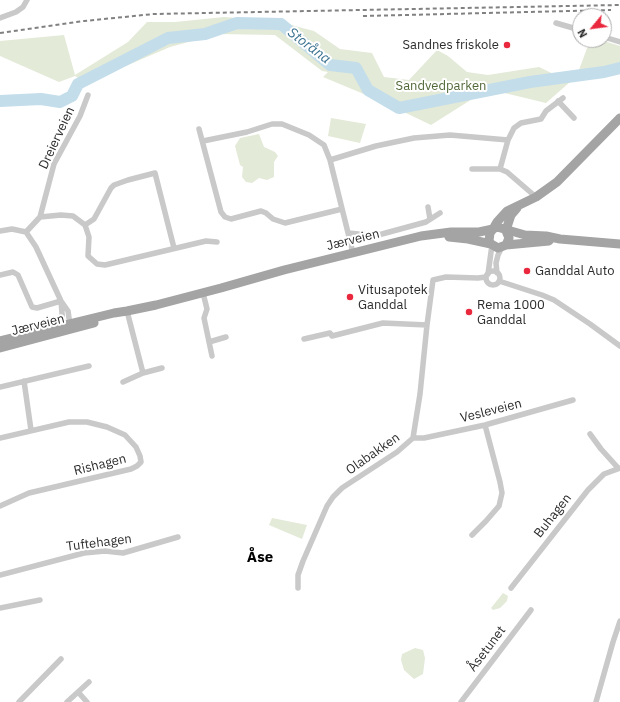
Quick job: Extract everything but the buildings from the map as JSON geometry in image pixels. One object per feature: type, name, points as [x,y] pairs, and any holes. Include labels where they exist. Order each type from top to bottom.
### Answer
[{"type":"main road","points":[[560,239],[545,242],[513,243],[498,248],[491,244],[489,236],[497,222],[507,211],[536,196],[557,182],[620,118]]},
{"type":"main road","points":[[504,246],[509,238],[506,230],[511,215],[518,206]]},
{"type":"main road","points":[[493,229],[502,228],[525,235],[620,244]]},
{"type":"main road","name":"Jærveien","points":[[0,341],[116,317],[127,311],[203,293],[250,279],[436,234],[479,232],[493,229]]},
{"type":"main road","name":"Jærveien","points":[[221,288],[252,283],[427,241],[456,237],[491,244]]},
{"type":"main road","name":"Jærveien","points":[[0,348],[67,326]]},
{"type":"street","points":[[0,18],[23,7],[27,0]]},
{"type":"street","points":[[556,23],[572,28]]},
{"type":"street","name":"Dreierveien","points":[[26,232],[40,217],[54,164],[80,116],[88,95]]},
{"type":"street","points":[[500,169],[508,140],[514,128],[521,123],[541,119],[546,111],[560,99],[574,118]]},
{"type":"street","points":[[203,141],[247,132],[272,124],[282,124],[309,135],[324,145],[330,160],[353,253]]},
{"type":"street","points":[[199,129],[221,212],[225,217],[231,218],[261,211],[273,219],[285,223],[342,209]]},
{"type":"street","points":[[330,160],[376,146],[414,138],[450,134],[508,140]]},
{"type":"street","points":[[472,169],[500,169],[507,172],[536,196]]},
{"type":"street","points":[[86,225],[94,219],[114,185],[155,173],[174,248]]},
{"type":"street","points":[[428,207],[430,219]]},
{"type":"street","points":[[348,232],[369,235],[382,234],[426,222],[440,213]]},
{"type":"street","points":[[40,217],[61,215],[73,216],[86,225],[88,237],[88,256],[97,264],[105,265],[206,241],[217,242]]},
{"type":"street","points":[[0,231],[12,230],[26,232],[36,247],[61,301],[68,311],[67,326]]},
{"type":"street","points":[[491,244],[487,281],[491,285],[496,284],[499,281]]},
{"type":"street","points":[[499,281],[496,263],[498,255],[504,246]]},
{"type":"street","points":[[0,275],[13,272],[18,275],[32,307],[42,307],[61,301]]},
{"type":"street","points":[[487,275],[492,272],[497,273]]},
{"type":"street","name":"Olabakken","points":[[298,588],[298,576],[303,561],[327,506],[334,496],[342,488],[397,452],[413,438],[420,394],[433,280],[446,277],[478,278],[487,275]]},
{"type":"street","points":[[499,281],[554,300],[620,346]]},
{"type":"street","points":[[203,293],[207,309],[204,318],[212,356]]},
{"type":"street","points":[[127,311],[143,372]]},
{"type":"street","points":[[304,339],[330,332],[332,336],[383,323],[427,324]]},
{"type":"street","points":[[209,342],[226,337]]},
{"type":"street","points":[[0,387],[89,366]]},
{"type":"street","points":[[123,382],[143,372],[162,368]]},
{"type":"street","points":[[24,382],[31,430]]},
{"type":"street","name":"Vesleveien","points":[[413,438],[424,438],[485,425],[573,400]]},
{"type":"street","name":"Rishagen","points":[[0,438],[69,422],[87,422],[107,426],[125,435],[136,447],[141,462],[132,469],[29,493],[0,506]]},
{"type":"street","points":[[472,535],[499,506],[502,493],[485,425]]},
{"type":"street","points":[[590,434],[601,450],[619,468]]},
{"type":"street","name":"Buhagen","points":[[511,588],[588,490],[604,474],[619,468]]},
{"type":"street","name":"Tuftehagen","points":[[0,574],[84,553],[104,551],[123,553],[178,537]]},
{"type":"street","points":[[0,608],[40,600]]},
{"type":"street","name":"Åsetunet","points":[[461,702],[531,610]]},
{"type":"street","points":[[596,702],[620,621]]},
{"type":"street","points":[[19,702],[61,659]]},
{"type":"street","points":[[67,702],[89,682]]},
{"type":"street","points":[[78,692],[87,702]]},
{"type":"green space","name":"Sandvedparken","points":[[224,17],[276,21],[314,31],[340,49],[372,53],[384,77],[409,80],[437,50],[448,56],[467,72],[488,75],[539,67],[570,82],[546,103],[488,89],[431,125],[383,102],[323,77],[328,72],[322,71],[275,35],[218,34],[170,47],[86,83],[75,76],[59,82],[0,56],[0,41],[64,35],[75,75],[128,42],[147,22],[175,22]]},
{"type":"green space","points":[[612,43],[620,46],[620,65],[605,70],[579,70],[587,48],[612,48]]},
{"type":"green space","points":[[331,118],[366,124],[360,143],[328,136]]},
{"type":"green space","points":[[259,134],[264,147],[275,152],[278,156],[274,162],[274,177],[267,180],[259,178],[252,183],[246,182],[242,177],[243,167],[240,165],[235,146],[240,138]]},
{"type":"green space","points":[[272,518],[307,525],[302,539],[269,525]]},
{"type":"green space","points":[[503,593],[508,596],[507,601],[500,608],[493,610],[491,608]]},
{"type":"green space","points":[[415,648],[423,650],[425,658],[423,674],[414,679],[404,670],[401,660],[402,654]]},
{"type":"waterway","name":"Storåna","points":[[0,101],[41,99],[60,102],[72,96],[78,84],[168,38],[205,34],[237,23],[281,24],[330,65],[356,68],[368,90],[399,108],[530,82],[604,72],[620,68]]},
{"type":"railway","points":[[0,33],[84,21],[154,14],[620,5]]},
{"type":"railway","points":[[363,16],[572,11]]},
{"type":"place","name":"Sandnes friskole","points":[[507,45]]},
{"type":"place","name":"Ganddal Auto","points":[[527,271]]},
{"type":"place","name":"Vitusapotek Ganddal","points":[[350,297]]},
{"type":"place","name":"Rema 1000 Ganddal","points":[[469,312]]},
{"type":"district","name":"Åse","points":[[260,558]]}]
